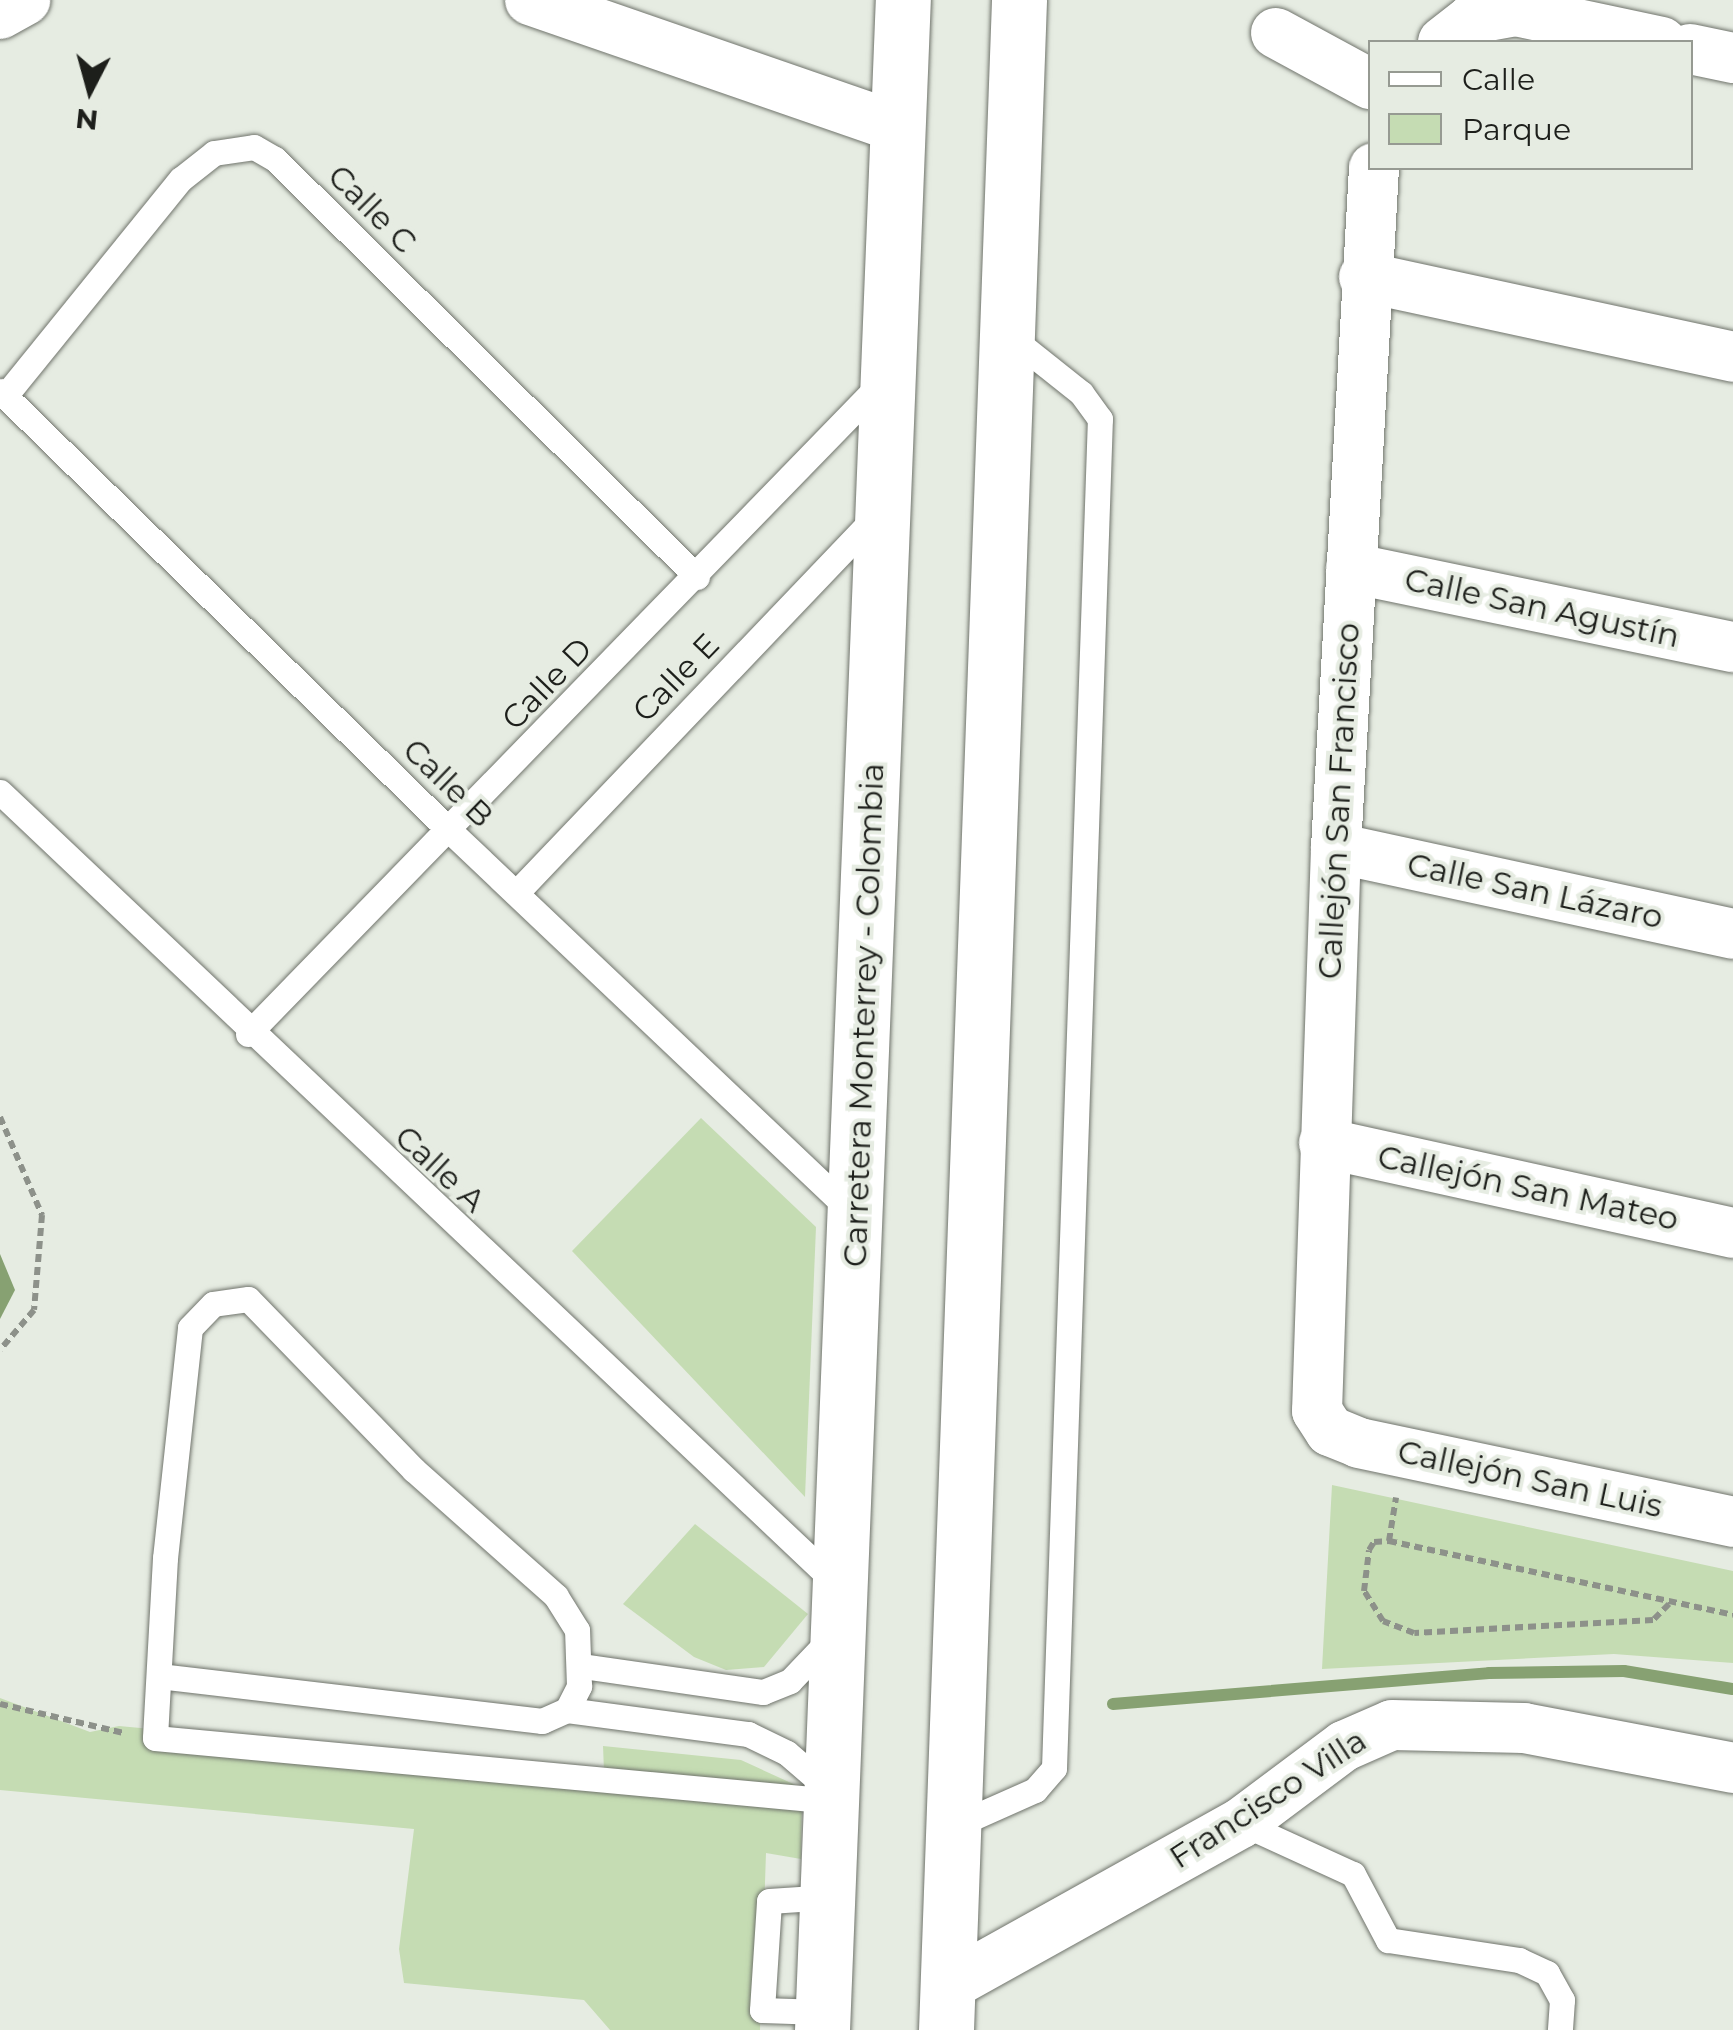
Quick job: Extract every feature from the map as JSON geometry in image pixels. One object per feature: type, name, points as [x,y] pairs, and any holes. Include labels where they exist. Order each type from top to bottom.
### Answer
[{"type":"main road","name":"Carretera Monterrey - Colombia","points":[[822,2021],[830,1897],[902,0]]},
{"type":"main road","points":[[947,2008],[1019,0]]},
{"type":"street","points":[[0,14],[25,0]]},
{"type":"street","points":[[530,0],[897,127]]},
{"type":"street","points":[[1458,31],[1516,12],[1652,40]]},
{"type":"street","points":[[1276,34],[1368,83]]},
{"type":"street","points":[[1693,50],[1733,58]]},
{"type":"street","name":"Callejón San Francisco","points":[[1330,1430],[1321,1422],[1316,1388],[1324,1142],[1364,277],[1374,170]]},
{"type":"street","points":[[1364,277],[1733,357]]},
{"type":"street","name":"Calle San Agustín","points":[[1351,568],[1733,648]]},
{"type":"street","name":"Calle San Lázaro","points":[[1336,848],[1733,934]]},
{"type":"street","name":"Callejón San Mateo","points":[[1324,1142],[1733,1233]]},
{"type":"street","name":"Callejón San Luis","points":[[1330,1430],[1359,1444],[1733,1522]]},
{"type":"street","name":"Francisco Villa","points":[[947,2008],[1241,1822],[1344,1746],[1392,1724],[1524,1728],[1733,1768]]},
{"type":"lane","name":"Calle C","points":[[3,393],[181,179],[214,153],[254,147],[276,159],[696,577]]},
{"type":"lane","points":[[954,1826],[1048,1780],[1056,1728],[1100,419],[1050,364],[1007,334]]},
{"type":"lane","name":"Calle D","points":[[248,1034],[450,831],[888,375]]},
{"type":"lane","name":"Calle B","points":[[3,393],[450,831],[856,1216]]},
{"type":"lane","name":"Calle E","points":[[516,893],[883,509]]},
{"type":"lane","name":"Calle A","points":[[0,792],[841,1608]]},
{"type":"lane","points":[[568,1710],[582,1666],[577,1630],[556,1596],[414,1470],[263,1309],[248,1299],[228,1298],[190,1328],[155,1738],[833,1797]]},
{"type":"lane","points":[[582,1666],[763,1692],[790,1682],[841,1608]]},
{"type":"lane","points":[[159,1676],[542,1722],[568,1710],[748,1734],[787,1753],[833,1797]]},
{"type":"lane","points":[[1241,1822],[1353,1874],[1388,1940],[1519,1960],[1547,1973],[1562,2000],[1560,2030]]},
{"type":"path","points":[[0,1116],[36,1200],[42,1232],[34,1310],[0,1350]]},
{"type":"path","points":[[1669,1604],[1652,1620],[1414,1632],[1383,1621],[1364,1591],[1369,1550],[1374,1542],[1389,1541],[1733,1615]]},
{"type":"path","points":[[0,1704],[31,1716],[155,1738]]},
{"type":"green space","points":[[701,1118],[816,1227],[805,1497],[572,1251]]},
{"type":"green space","points":[[1332,1485],[1733,1571],[1733,1663],[1614,1654],[1322,1669]]},
{"type":"green space","points":[[695,1524],[808,1614],[764,1667],[726,1670],[694,1657],[623,1604]]},
{"type":"green space","points":[[0,1698],[90,1732],[119,1726],[604,1771],[603,1746],[741,1760],[802,1788],[801,1859],[766,1853],[760,2030],[610,2030],[584,2000],[404,1983],[399,1949],[414,1829],[0,1790]]},
{"type":"shaded area","points":[[0,1254],[15,1290],[0,1319]]},
{"type":"waterway","points":[[1113,1704],[1489,1673],[1624,1671],[1733,1689]]}]
